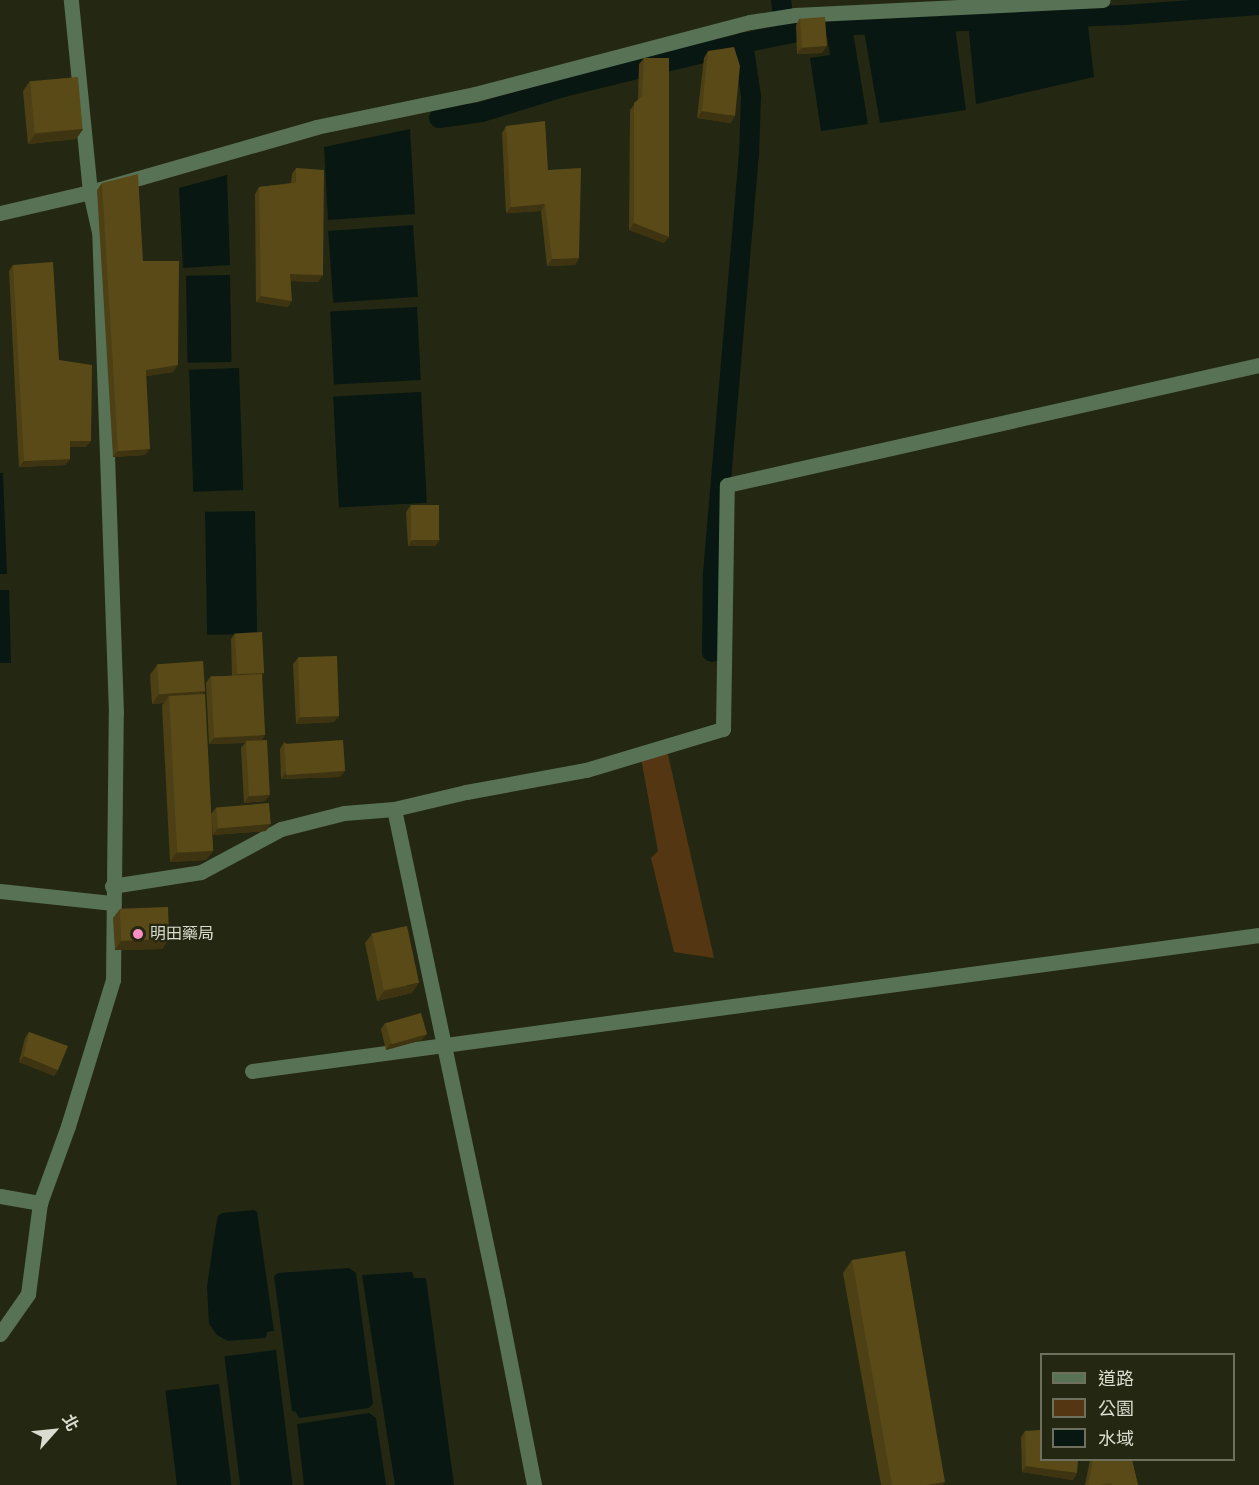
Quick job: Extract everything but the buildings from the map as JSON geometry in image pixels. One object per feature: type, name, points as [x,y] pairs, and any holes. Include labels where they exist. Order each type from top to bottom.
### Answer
[{"type":"street","points":[[0,1334],[28,1294],[40,1203],[68,1126],[113,980],[112,886],[116,713],[99,232],[90,192],[71,0]]},
{"type":"street","points":[[0,213],[90,192],[316,128],[475,94],[750,22],[795,15],[1103,0]]},
{"type":"street","points":[[112,886],[201,872],[281,829],[344,813],[394,810],[466,792],[586,770],[723,729],[727,485],[1259,364]]},
{"type":"street","points":[[394,810],[498,1301],[534,1485]]},
{"type":"street","points":[[0,891],[113,903]]},
{"type":"street","points":[[252,1071],[1259,935]]},
{"type":"street","points":[[0,1196],[40,1203]]},
{"type":"green space","points":[[666,746],[714,958],[674,952],[651,858],[658,851],[640,753]]},
{"type":"water","points":[[1087,17],[1094,77],[976,104],[968,22]]},
{"type":"water","points":[[852,26],[868,124],[821,131],[810,58],[830,55],[826,30]]},
{"type":"water","points":[[955,27],[966,110],[880,123],[864,31]]},
{"type":"water","points":[[410,129],[415,214],[328,220],[324,147]]},
{"type":"water","points":[[227,175],[230,265],[183,268],[179,188]]},
{"type":"water","points":[[413,225],[418,297],[333,303],[328,231]]},
{"type":"water","points":[[230,275],[232,362],[188,363],[186,276]]},
{"type":"water","points":[[417,307],[421,380],[334,384],[330,312]]},
{"type":"water","points":[[239,368],[243,490],[193,492],[189,370]]},
{"type":"water","points":[[421,392],[427,503],[339,507],[333,397]]},
{"type":"water","points":[[0,473],[3,473],[7,574],[0,574]]},
{"type":"water","points":[[255,511],[257,634],[207,635],[205,512]]},
{"type":"water","points":[[0,590],[9,590],[11,663],[0,663]]},
{"type":"water","points":[[254,1210],[257,1212],[274,1331],[267,1332],[266,1338],[228,1341],[217,1335],[209,1324],[207,1287],[215,1231],[218,1216],[222,1213]]},
{"type":"water","points":[[349,1268],[356,1273],[373,1404],[369,1408],[299,1418],[296,1412],[292,1411],[274,1276],[278,1273]]},
{"type":"water","points":[[412,1272],[414,1278],[426,1278],[454,1485],[395,1485],[362,1275]]},
{"type":"water","points":[[276,1350],[293,1485],[240,1485],[224,1356]]},
{"type":"water","points":[[219,1384],[231,1485],[177,1485],[165,1391]]},
{"type":"water","points":[[369,1413],[376,1418],[386,1485],[304,1485],[297,1424]]},
{"type":"waterway","points":[[781,0],[783,17]]},
{"type":"waterway","points":[[439,118],[482,112],[563,87],[743,43],[827,26],[1125,15],[1259,5]]},
{"type":"waterway","points":[[712,652],[713,573],[749,156],[751,96],[743,43]]},
{"type":"place","name":"明田藥局","points":[[138,934]]}]
